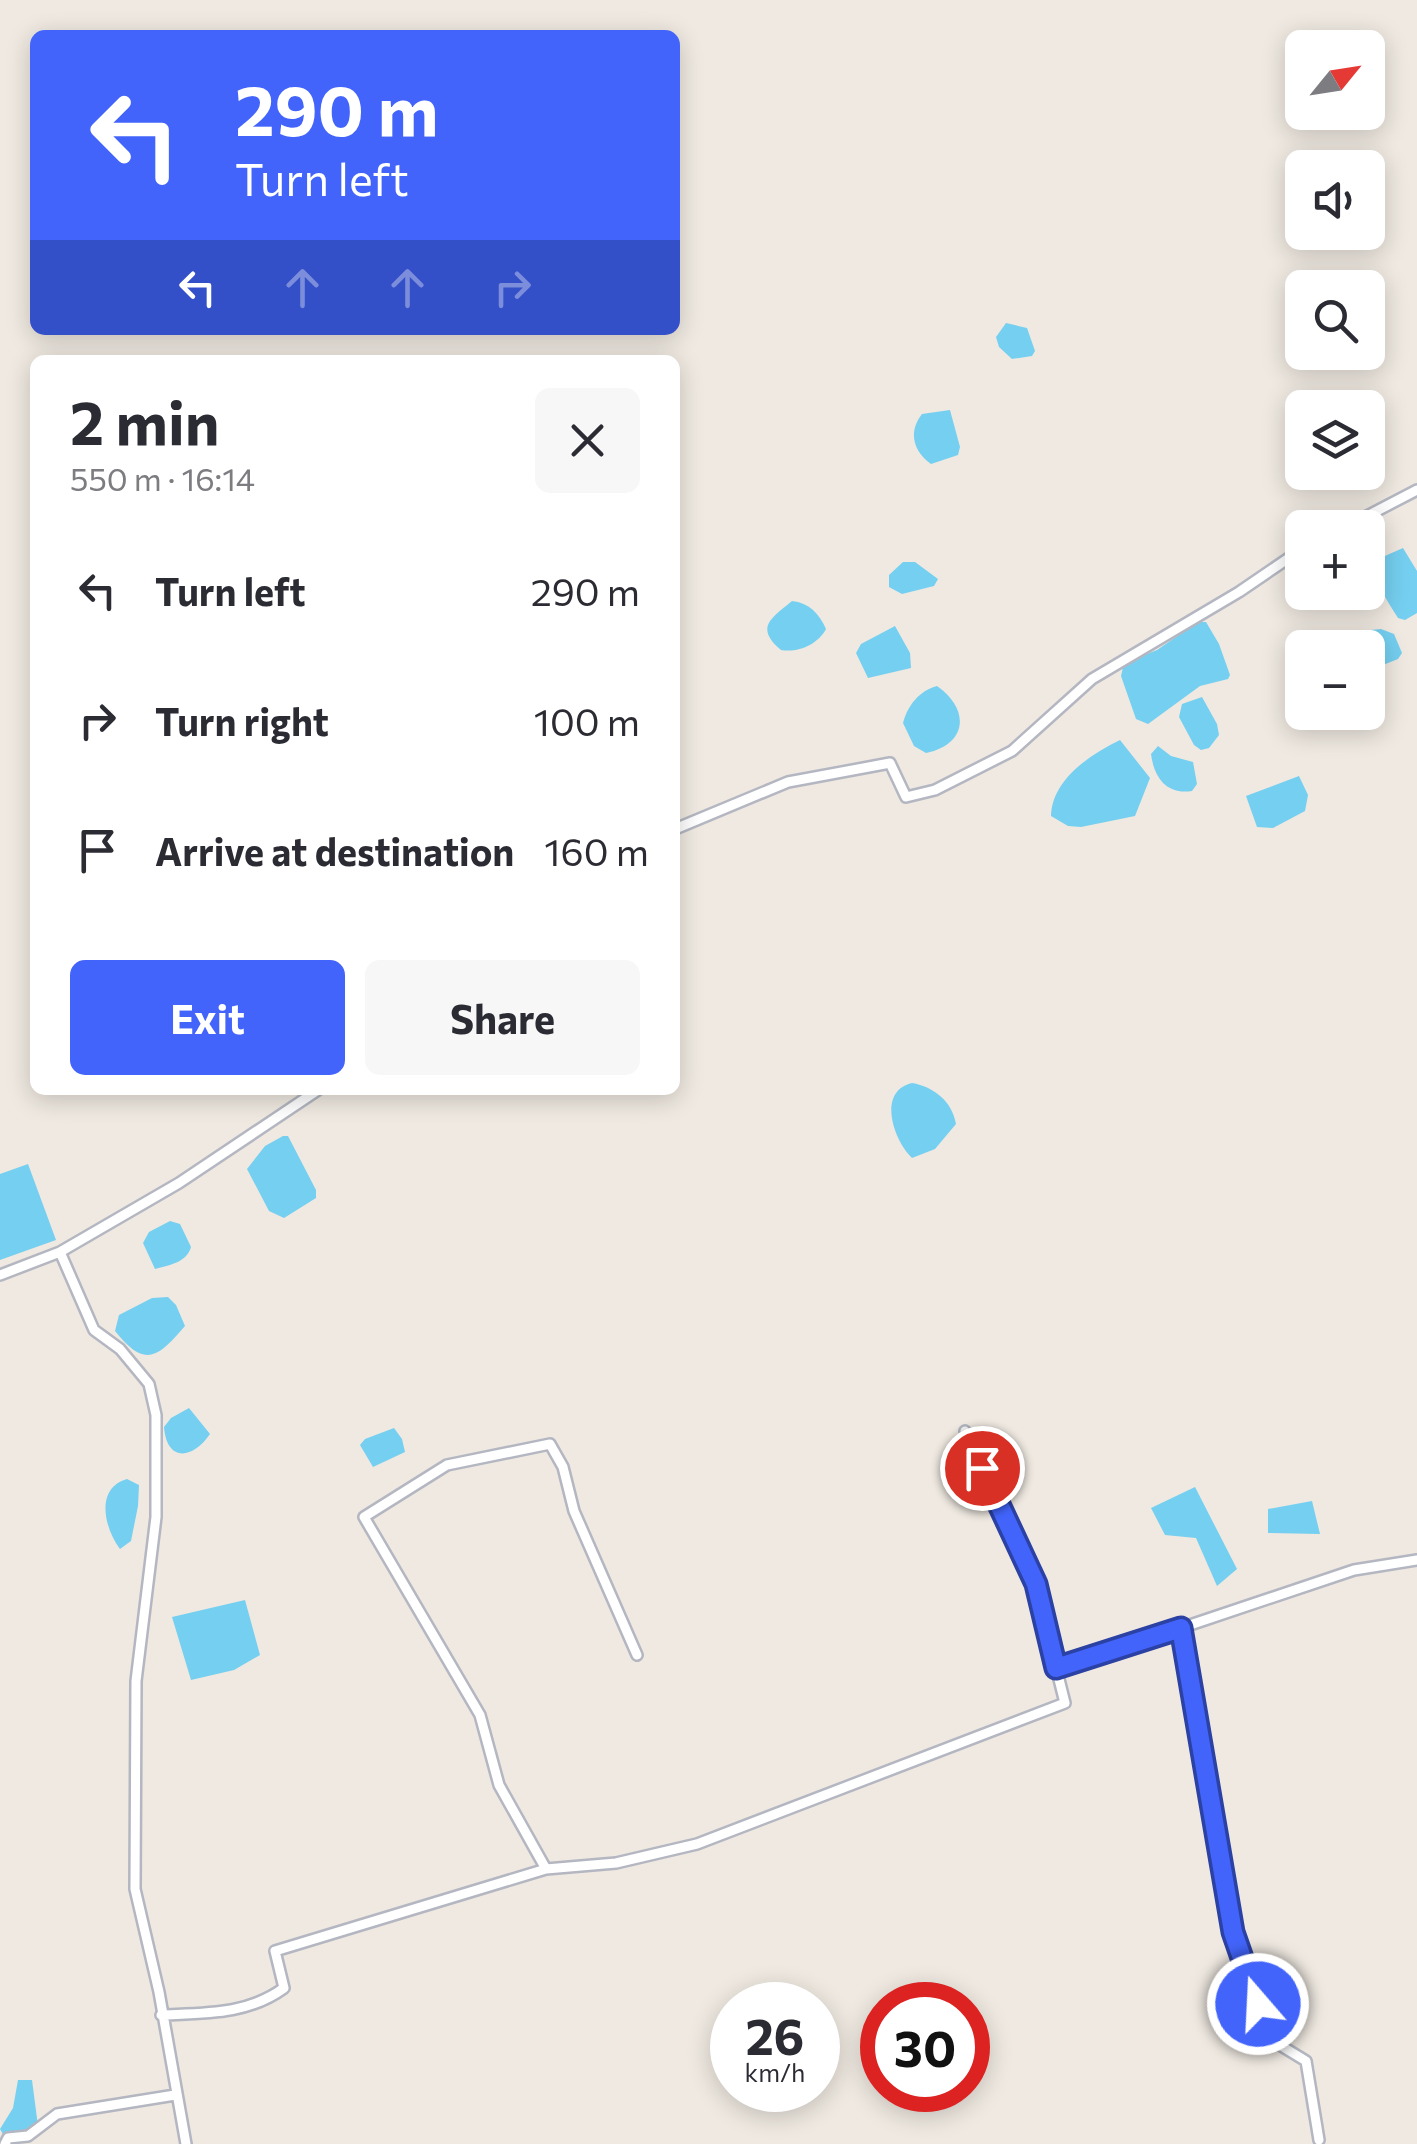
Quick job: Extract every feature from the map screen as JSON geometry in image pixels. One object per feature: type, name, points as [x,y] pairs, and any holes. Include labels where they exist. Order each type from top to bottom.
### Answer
[{"type":"street","points":[[1379,510],[1417,490]]},
{"type":"street","points":[[680,827],[788,782],[890,763],[906,797],[935,790],[1012,751],[1092,679],[1285,560]]},
{"type":"street","points":[[0,1275],[60,1252],[180,1183],[311,1095]]},
{"type":"street","points":[[60,1252],[94,1330],[120,1349],[149,1384],[156,1415],[156,1517],[136,1681],[133,1746],[135,1889],[160,1992],[186,2144]]},
{"type":"street","points":[[161,2015],[241,2010],[270,1999],[284,1988],[275,1951],[546,1868],[616,1863],[697,1844],[1065,1703],[1036,1584],[964,1431]]},
{"type":"street","points":[[546,1868],[499,1785],[480,1714],[364,1517],[448,1465],[550,1444],[563,1467],[574,1510],[637,1656]]},
{"type":"street","points":[[1056,1668],[1354,1570],[1417,1560]]},
{"type":"street","points":[[1181,1628],[1233,1932],[1270,2039],[1306,2061],[1319,2140]]},
{"type":"street","points":[[5,2144],[8,2138],[28,2136],[57,2114],[176,2095]]},
{"type":"water","points":[[1006,323],[1027,328],[1035,351],[1032,356],[1012,359],[999,347],[996,337]]},
{"type":"water","points":[[950,410],[960,447],[958,455],[931,464],[914,441],[915,428],[922,414]]},
{"type":"water","points":[[1403,548],[1417,571],[1417,613],[1405,620],[1398,618],[1385,597],[1385,556]]},
{"type":"water","points":[[903,562],[915,562],[938,579],[934,586],[902,594],[889,587],[889,575]]},
{"type":"water","points":[[792,601],[813,610],[826,629],[807,646],[781,650],[767,629]]},
{"type":"water","points":[[1198,622],[1206,622],[1219,644],[1228,679],[1200,686],[1148,724],[1136,719],[1121,676],[1124,663],[1157,650]]},
{"type":"water","points":[[895,626],[910,653],[911,668],[868,678],[856,653],[861,644]]},
{"type":"water","points":[[1385,631],[1394,634],[1402,653],[1385,664]]},
{"type":"water","points":[[937,686],[955,705],[960,725],[950,742],[926,753],[914,746],[903,723],[915,700]]},
{"type":"water","points":[[1202,697],[1219,735],[1209,748],[1201,750],[1194,745],[1179,717],[1182,704]]},
{"type":"water","points":[[1120,740],[1150,778],[1135,816],[1081,827],[1068,826],[1051,816],[1058,791],[1074,770]]},
{"type":"water","points":[[1158,746],[1171,756],[1193,762],[1197,784],[1192,791],[1175,790],[1158,777],[1151,754]]},
{"type":"water","points":[[1299,776],[1308,795],[1305,811],[1273,828],[1257,827],[1246,796]]},
{"type":"water","points":[[912,1083],[941,1096],[951,1108],[956,1124],[935,1149],[912,1158],[894,1128],[892,1106],[901,1088]]},
{"type":"water","points":[[288,1136],[316,1190],[316,1198],[284,1218],[269,1211],[247,1169],[265,1146]]},
{"type":"water","points":[[28,1164],[56,1240],[0,1260],[0,1174]]},
{"type":"water","points":[[170,1221],[180,1224],[191,1247],[182,1259],[155,1269],[143,1243],[149,1232]]},
{"type":"water","points":[[168,1297],[185,1326],[158,1352],[142,1354],[115,1331],[119,1315],[152,1298]]},
{"type":"water","points":[[189,1408],[210,1434],[196,1449],[175,1452],[166,1439],[164,1427]]},
{"type":"water","points":[[394,1428],[405,1452],[373,1467],[360,1445],[365,1439]]},
{"type":"water","points":[[127,1479],[139,1485],[138,1506],[131,1541],[120,1549],[107,1520],[107,1500],[110,1491]]},
{"type":"water","points":[[1195,1487],[1237,1569],[1217,1586],[1196,1538],[1165,1535],[1151,1508]]},
{"type":"water","points":[[1312,1501],[1320,1534],[1268,1533],[1268,1509]]},
{"type":"water","points":[[245,1600],[260,1655],[234,1670],[191,1680],[172,1617]]},
{"type":"water","points":[[18,2080],[32,2080],[38,2126],[4,2136],[0,2129],[13,2108]]},
{"type":"route","points":[[982,1468],[1036,1584],[1056,1668],[1181,1628],[1233,1932],[1258,2004]]}]
